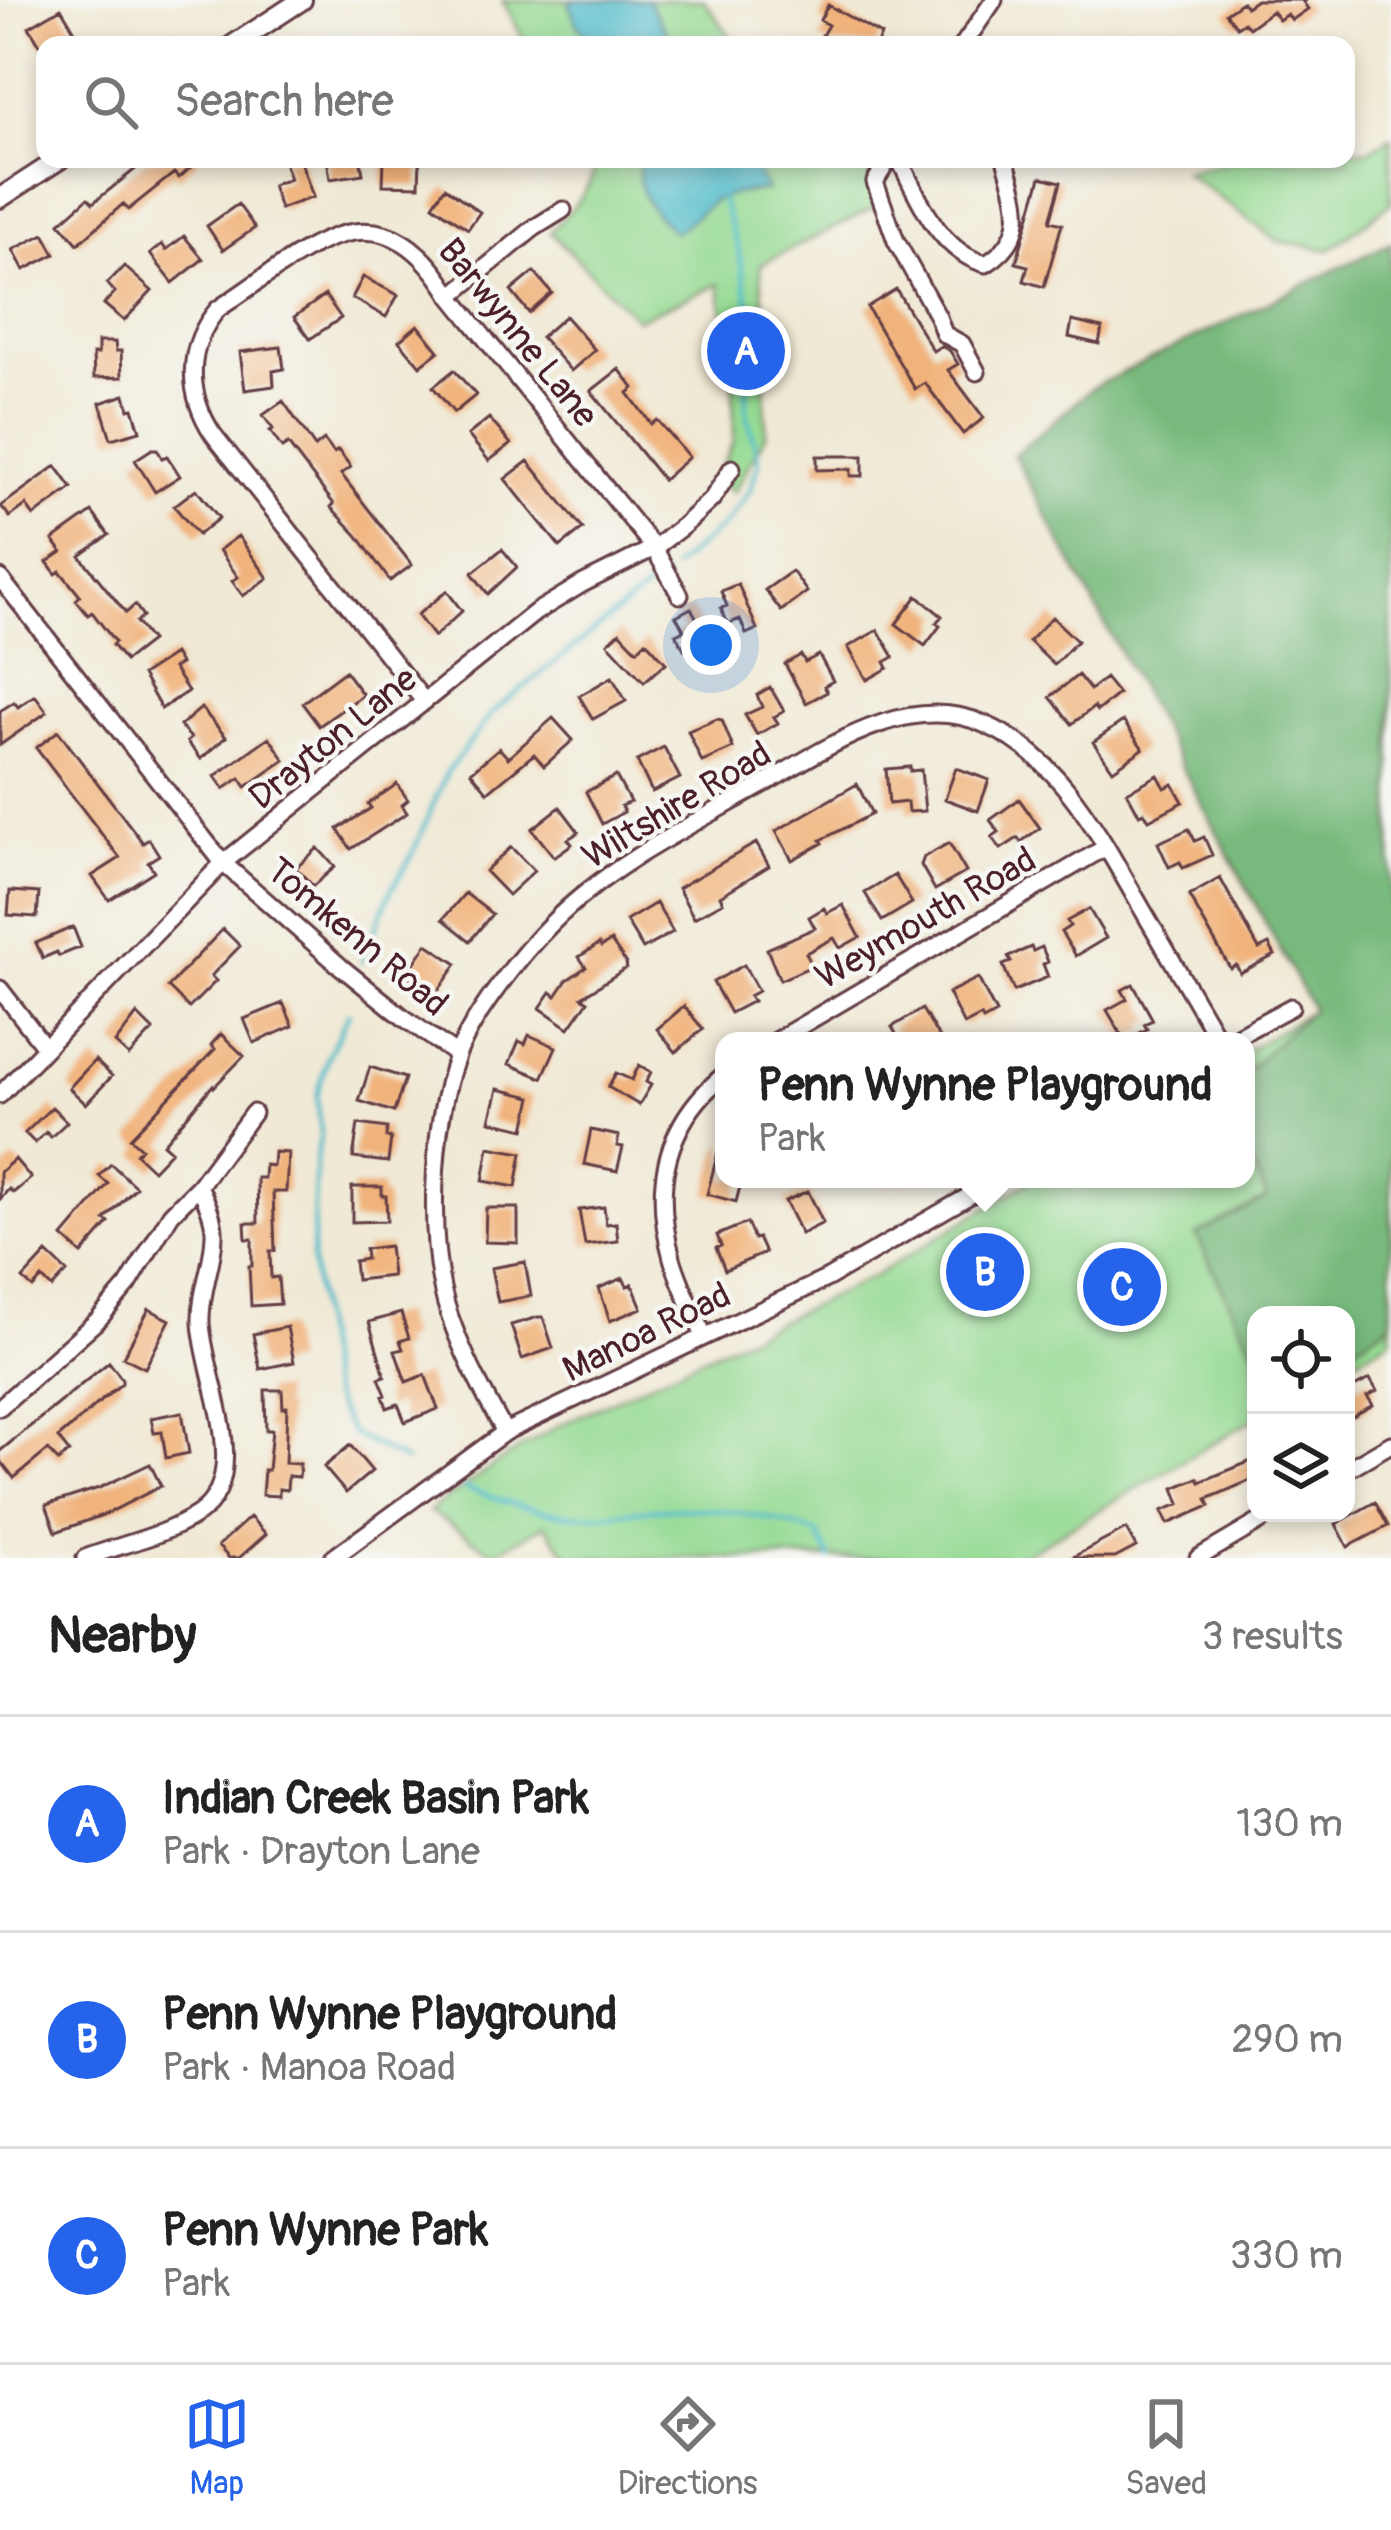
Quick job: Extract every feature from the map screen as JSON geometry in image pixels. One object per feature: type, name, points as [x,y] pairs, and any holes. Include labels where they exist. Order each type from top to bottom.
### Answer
[{"type":"main road","points":[[247,36],[302,0]]},
{"type":"main road","points":[[0,198],[46,168]]},
{"type":"street","points":[[969,36],[994,0]]},
{"type":"street","points":[[883,168],[874,182],[896,241],[944,334],[962,344],[977,372]]},
{"type":"street","points":[[903,168],[947,241],[968,259],[986,264],[1002,254],[1014,236],[1019,205],[1008,168]]},
{"type":"street","points":[[452,296],[563,210]]},
{"type":"street","name":"Barwynne Lane","points":[[424,701],[202,419],[197,402],[194,353],[218,309],[341,232],[369,230],[400,239],[427,260],[654,548],[680,596]]},
{"type":"street","name":"Drayton Lane","points":[[0,1095],[223,862],[536,613],[654,548],[683,526],[712,499],[732,468]]},
{"type":"street","name":"Tomkenn Road","points":[[0,578],[223,862],[341,967],[457,1055]]},
{"type":"street","name":"Wiltshire Road","points":[[505,1432],[448,1313],[439,1264],[437,1139],[457,1055],[521,959],[581,897],[663,841],[842,740],[889,722],[938,713],[981,722],[1032,752],[1068,791],[1106,847],[1218,1032]]},
{"type":"street","name":"Weymouth Road","points":[[790,1032],[1106,847]]},
{"type":"street","points":[[0,989],[45,1047]]},
{"type":"street","points":[[1241,1032],[1291,1007]]},
{"type":"street","points":[[704,1336],[673,1260],[663,1188],[667,1156],[678,1130],[715,1082]]},
{"type":"street","points":[[0,1407],[99,1319],[128,1285],[170,1214],[200,1186],[253,1113]]},
{"type":"street","points":[[86,1558],[184,1521],[201,1512],[220,1488],[224,1445],[202,1339],[200,1302],[214,1234],[200,1186]]},
{"type":"street","name":"Manoa Road","points":[[333,1558],[505,1432],[828,1278],[983,1188]]},
{"type":"street","points":[[1355,1465],[1391,1444]]},
{"type":"street","points":[[1198,1558],[1259,1522]]},
{"type":"green space","points":[[502,0],[704,0],[730,36],[522,36]]},
{"type":"green space","points":[[1391,137],[1391,203],[1330,250],[1278,241],[1184,172],[1355,168],[1355,150],[1369,150]]},
{"type":"green space","points":[[867,168],[879,205],[760,265],[766,435],[733,493],[716,479],[734,439],[733,384],[719,284],[637,319],[550,232],[586,190],[594,170]]},
{"type":"green space","points":[[1391,243],[1391,1323],[1355,1346],[1355,1306],[1247,1306],[1247,1338],[1196,1235],[1267,1198],[1255,1171],[1255,1063],[1312,1009],[1014,455],[1095,386]]},
{"type":"green space","points":[[1326,1001],[1391,1112],[1391,1339],[1355,1360],[1355,1306],[1247,1306],[1247,1423],[1018,1558],[570,1558],[545,1525],[494,1553],[429,1511],[558,1426],[874,1276],[1019,1188],[1255,1188],[1255,1045]]},
{"type":"water","points":[[572,0],[648,0],[669,36],[587,36],[569,5]]},
{"type":"water","points":[[640,168],[754,168],[767,190],[713,201],[675,233],[646,201]]},
{"type":"building","points":[[1256,0],[1306,0],[1308,9],[1292,20],[1287,14],[1279,20],[1272,11],[1249,28],[1244,22],[1237,27],[1226,13],[1242,2],[1246,7]]},
{"type":"building","points":[[828,5],[881,35],[822,36],[828,25],[820,20]]},
{"type":"building","points":[[61,8],[78,36],[36,38],[29,27]]},
{"type":"building","points":[[137,168],[190,168],[179,178],[174,173],[128,210],[123,204],[78,244],[60,223],[88,198],[93,203]]},
{"type":"building","points":[[286,168],[303,168],[313,197],[280,209],[272,185],[290,179]]},
{"type":"building","points":[[328,168],[362,168],[363,174],[330,179]]},
{"type":"building","points":[[384,168],[420,168],[419,186],[383,185]]},
{"type":"building","points":[[1041,177],[1061,182],[1050,221],[1062,224],[1044,287],[1024,281],[1028,266],[1016,263]]},
{"type":"building","points":[[445,187],[480,212],[468,229],[433,205]]},
{"type":"building","points":[[238,204],[255,228],[223,250],[207,226]]},
{"type":"building","points":[[44,234],[55,254],[24,270],[13,250]]},
{"type":"building","points":[[184,236],[203,259],[173,283],[150,254],[162,244],[166,250]]},
{"type":"building","points":[[124,266],[152,291],[124,321],[104,304],[115,292],[107,284]]},
{"type":"building","points":[[534,272],[552,293],[529,313],[511,291]]},
{"type":"building","points":[[363,277],[398,295],[386,317],[352,298]]},
{"type":"building","points":[[896,289],[933,351],[941,346],[950,351],[958,364],[948,370],[984,418],[963,434],[925,383],[915,389],[867,307]]},
{"type":"building","points":[[325,295],[341,318],[310,339],[294,317]]},
{"type":"building","points":[[565,316],[595,350],[571,371],[541,337]]},
{"type":"building","points":[[1072,321],[1102,328],[1099,344],[1069,337]]},
{"type":"building","points":[[418,325],[439,351],[420,366],[399,341]]},
{"type":"building","points":[[98,342],[115,342],[116,351],[121,351],[122,377],[94,378],[93,354],[98,354]]},
{"type":"building","points":[[281,347],[284,369],[273,371],[274,386],[245,390],[240,352]]},
{"type":"building","points":[[619,369],[634,388],[628,393],[651,424],[657,420],[689,457],[663,480],[591,391]]},
{"type":"building","points":[[454,370],[476,395],[454,413],[433,387]]},
{"type":"building","points":[[125,395],[140,431],[111,439],[100,403]]},
{"type":"building","points":[[283,401],[315,447],[324,440],[334,453],[338,450],[351,467],[341,474],[412,565],[390,581],[288,444],[282,448],[270,431],[263,415]]},
{"type":"building","points":[[489,418],[511,444],[489,461],[468,435]]},
{"type":"building","points":[[152,449],[162,458],[167,456],[180,476],[155,492],[135,460]]},
{"type":"building","points":[[817,456],[863,456],[863,476],[851,476],[851,469],[817,470]]},
{"type":"building","points":[[528,461],[583,529],[560,547],[505,479]]},
{"type":"building","points":[[56,466],[72,488],[34,516],[26,505],[10,517],[1,506]]},
{"type":"building","points":[[196,489],[219,518],[198,535],[174,506]]},
{"type":"building","points":[[92,512],[109,535],[80,556],[126,613],[135,605],[143,616],[136,622],[151,641],[125,661],[92,612],[88,615],[76,600],[80,596],[47,562],[62,552],[53,540]]},
{"type":"building","points":[[238,536],[268,578],[243,596],[232,581],[238,577],[219,550]]},
{"type":"building","points":[[502,549],[517,567],[488,594],[472,573]]},
{"type":"building","points":[[792,571],[807,592],[781,611],[765,590]]},
{"type":"building","points":[[738,584],[757,629],[746,634],[740,619],[728,624],[721,608],[727,606],[721,591]]},
{"type":"building","points":[[447,591],[462,611],[434,637],[417,615]]},
{"type":"building","points":[[917,596],[942,616],[925,646],[896,624]]},
{"type":"building","points":[[691,608],[706,640],[684,649],[676,634],[684,630],[676,616]]},
{"type":"building","points":[[1052,617],[1077,641],[1054,665],[1029,641]]},
{"type":"building","points":[[878,630],[894,657],[885,662],[888,668],[867,680],[848,647]]},
{"type":"building","points":[[620,632],[637,650],[646,641],[666,663],[644,682],[608,643]]},
{"type":"building","points":[[174,654],[180,664],[173,668],[188,691],[161,709],[142,675]]},
{"type":"building","points":[[801,655],[805,662],[819,655],[833,681],[824,686],[827,692],[806,703],[785,664]]},
{"type":"building","points":[[345,671],[363,695],[319,726],[302,703]]},
{"type":"building","points":[[1078,675],[1090,690],[1105,678],[1118,694],[1072,724],[1050,697]]},
{"type":"building","points":[[612,677],[626,701],[593,719],[579,696]]},
{"type":"building","points":[[770,687],[784,711],[774,717],[778,723],[757,735],[745,715],[762,707],[757,695]]},
{"type":"building","points":[[35,695],[47,712],[0,745],[0,711],[14,702],[18,707]]},
{"type":"building","points":[[201,708],[226,737],[201,759],[180,726]]},
{"type":"building","points":[[553,718],[573,740],[544,766],[534,754],[488,792],[471,772],[499,748],[508,758]]},
{"type":"building","points":[[722,720],[733,748],[702,762],[688,731]]},
{"type":"building","points":[[1123,721],[1143,749],[1113,770],[1093,742]]},
{"type":"building","points":[[58,731],[143,843],[149,839],[159,855],[148,862],[154,871],[109,900],[92,876],[120,858],[36,748]]},
{"type":"building","points":[[269,737],[285,760],[246,787],[240,778],[224,789],[215,776]]},
{"type":"building","points":[[664,747],[680,778],[652,792],[637,761]]},
{"type":"building","points":[[910,767],[910,771],[921,770],[925,811],[908,812],[907,802],[889,804],[886,769]]},
{"type":"building","points":[[956,768],[989,780],[978,811],[945,799]]},
{"type":"building","points":[[1158,775],[1165,788],[1173,784],[1183,802],[1149,820],[1144,812],[1139,814],[1127,792]]},
{"type":"building","points":[[616,776],[630,802],[621,806],[624,812],[602,824],[586,792]]},
{"type":"building","points":[[397,784],[408,800],[402,805],[407,813],[351,849],[338,829]]},
{"type":"building","points":[[857,784],[872,814],[792,860],[776,831]]},
{"type":"building","points":[[1019,799],[1040,828],[1001,849],[992,837],[999,832],[990,820]]},
{"type":"building","points":[[560,807],[579,832],[554,857],[532,829]]},
{"type":"building","points":[[1189,829],[1195,841],[1204,837],[1212,855],[1183,868],[1180,862],[1169,867],[1158,843]]},
{"type":"building","points":[[756,843],[769,866],[694,918],[678,888]]},
{"type":"building","points":[[949,843],[966,872],[935,890],[921,865],[924,857]]},
{"type":"building","points":[[511,847],[534,871],[508,895],[485,871]]},
{"type":"building","points":[[318,848],[335,867],[313,886],[296,868]]},
{"type":"building","points":[[895,875],[912,903],[882,921],[865,893]]},
{"type":"building","points":[[1220,878],[1259,949],[1269,944],[1275,955],[1240,973],[1236,965],[1230,968],[1189,896]]},
{"type":"building","points":[[10,891],[39,893],[37,917],[8,915]]},
{"type":"building","points":[[465,893],[492,914],[470,941],[443,919]]},
{"type":"building","points":[[656,903],[673,932],[643,949],[626,921]]},
{"type":"building","points":[[843,905],[860,937],[840,948],[834,938],[806,953],[812,966],[780,980],[767,949],[815,928],[809,917],[824,908],[827,913]]},
{"type":"building","points":[[1089,909],[1106,938],[1076,956],[1061,932],[1070,926],[1067,921]]},
{"type":"building","points":[[73,927],[81,947],[43,958],[36,943]]},
{"type":"building","points":[[223,929],[240,946],[211,976],[216,981],[189,1008],[168,987]]},
{"type":"building","points":[[611,941],[626,968],[582,997],[588,1001],[569,1028],[540,1008],[551,992],[556,996],[567,980],[586,967],[579,957]]},
{"type":"building","points":[[427,944],[457,964],[436,994],[407,974]]},
{"type":"building","points":[[1031,947],[1033,951],[1042,947],[1048,977],[1014,991],[1003,965],[1011,962],[1008,957]]},
{"type":"building","points":[[744,965],[758,991],[749,996],[753,1001],[730,1013],[713,982]]},
{"type":"building","points":[[978,978],[996,1013],[964,1025],[948,993]]},
{"type":"building","points":[[1133,984],[1153,1020],[1144,1024],[1147,1029],[1120,1032],[1107,1010],[1127,999],[1122,990]]},
{"type":"building","points":[[283,1003],[293,1026],[254,1043],[244,1019]]},
{"type":"building","points":[[684,1006],[703,1029],[676,1052],[657,1029]]},
{"type":"building","points":[[922,1009],[936,1032],[895,1032],[892,1027]]},
{"type":"building","points":[[137,1014],[153,1030],[129,1056],[115,1043]]},
{"type":"building","points":[[221,1034],[244,1056],[163,1144],[171,1151],[153,1170],[136,1154],[141,1148],[130,1138],[215,1049],[211,1045]]},
{"type":"building","points":[[529,1035],[556,1047],[542,1078],[509,1064],[519,1041],[525,1044]]},
{"type":"building","points":[[95,1060],[112,1076],[86,1104],[69,1088]]},
{"type":"building","points":[[639,1065],[651,1072],[646,1082],[651,1085],[639,1105],[608,1087],[616,1073],[632,1080]]},
{"type":"building","points":[[370,1067],[405,1078],[394,1112],[359,1101]]},
{"type":"building","points":[[498,1089],[532,1097],[525,1129],[490,1121]]},
{"type":"building","points":[[52,1107],[67,1122],[51,1137],[46,1132],[35,1143],[25,1133]]},
{"type":"building","points":[[358,1124],[387,1128],[386,1137],[391,1138],[388,1162],[353,1158]]},
{"type":"building","points":[[591,1130],[619,1136],[617,1146],[623,1147],[617,1171],[584,1164]]},
{"type":"building","points":[[489,1147],[522,1153],[516,1187],[483,1181]]},
{"type":"building","points":[[274,1152],[288,1153],[286,1192],[273,1192],[271,1278],[278,1277],[280,1304],[251,1306],[252,1239],[246,1239],[245,1223],[258,1223],[257,1178],[264,1178],[265,1165],[273,1166]]},
{"type":"building","points":[[15,1159],[31,1178],[0,1199],[0,1172]]},
{"type":"building","points":[[111,1164],[136,1187],[82,1254],[63,1237],[108,1184],[99,1176]]},
{"type":"building","points":[[715,1164],[715,1188],[740,1188],[736,1202],[707,1194]]},
{"type":"building","points":[[352,1187],[382,1187],[387,1221],[352,1222]]},
{"type":"building","points":[[808,1191],[823,1223],[801,1234],[785,1201]]},
{"type":"building","points":[[604,1207],[606,1224],[616,1223],[618,1241],[585,1245],[579,1210]]},
{"type":"building","points":[[486,1208],[518,1208],[518,1243],[485,1242]]},
{"type":"building","points":[[747,1223],[765,1253],[725,1270],[716,1248],[721,1246],[717,1235]]},
{"type":"building","points":[[389,1246],[392,1276],[356,1280],[354,1261],[366,1259],[365,1249]]},
{"type":"building","points":[[47,1253],[67,1272],[52,1288],[42,1278],[33,1288],[23,1279]]},
{"type":"building","points":[[525,1262],[531,1296],[498,1302],[491,1268]]},
{"type":"building","points":[[623,1278],[627,1286],[632,1284],[642,1308],[610,1321],[599,1288]]},
{"type":"building","points":[[149,1309],[170,1320],[145,1368],[123,1357]]},
{"type":"building","points":[[401,1313],[409,1338],[400,1341],[403,1349],[395,1351],[406,1382],[425,1375],[438,1409],[405,1422],[398,1404],[387,1408],[379,1378],[385,1376],[369,1322]]},
{"type":"building","points":[[543,1317],[553,1348],[522,1359],[511,1325]]},
{"type":"building","points":[[287,1327],[294,1362],[260,1369],[253,1334]]},
{"type":"building","points":[[109,1362],[122,1383],[58,1438],[69,1452],[58,1461],[48,1450],[14,1478],[0,1460],[0,1451]]},
{"type":"building","points":[[1370,1379],[1377,1391],[1367,1396],[1373,1405],[1355,1415],[1355,1414],[1355,1386]]},
{"type":"building","points":[[265,1390],[282,1390],[283,1408],[287,1407],[285,1463],[300,1464],[299,1477],[288,1476],[287,1490],[279,1489],[279,1496],[262,1495],[272,1430],[266,1430]]},
{"type":"building","points":[[182,1412],[189,1453],[166,1458],[162,1432],[154,1433],[151,1418]]},
{"type":"building","points":[[350,1445],[372,1471],[346,1493],[324,1467]]},
{"type":"building","points":[[1247,1463],[1247,1482],[1207,1499],[1210,1506],[1168,1524],[1162,1511],[1180,1504],[1174,1488],[1198,1478],[1200,1482]]},
{"type":"building","points":[[150,1464],[161,1486],[56,1532],[46,1505],[99,1488]]},
{"type":"building","points":[[1375,1502],[1388,1526],[1348,1547],[1336,1524],[1355,1522],[1355,1513]]},
{"type":"building","points":[[250,1517],[266,1534],[239,1558],[229,1558],[218,1546]]},
{"type":"building","points":[[1126,1529],[1136,1547],[1115,1558],[1071,1558]]},
{"type":"waterway","points":[[673,568],[727,522],[750,490],[759,462],[746,409],[749,304],[738,248],[721,198]]},
{"type":"waterway","points":[[362,962],[447,772],[494,711],[664,575]]},
{"type":"waterway","points":[[349,1013],[328,1056],[317,1096],[321,1134],[312,1261],[333,1399],[352,1434],[405,1461]]},
{"type":"waterway","points":[[464,1488],[565,1514],[689,1509],[754,1516],[817,1533],[830,1558]]},
{"type":"place","name":"Indian Creek Basin Park","points":[[746,351]]},
{"type":"place","name":"Penn Wynne Playground","points":[[985,1272]]},
{"type":"place","name":"Penn Wynne Park","points":[[1122,1287]]}]
